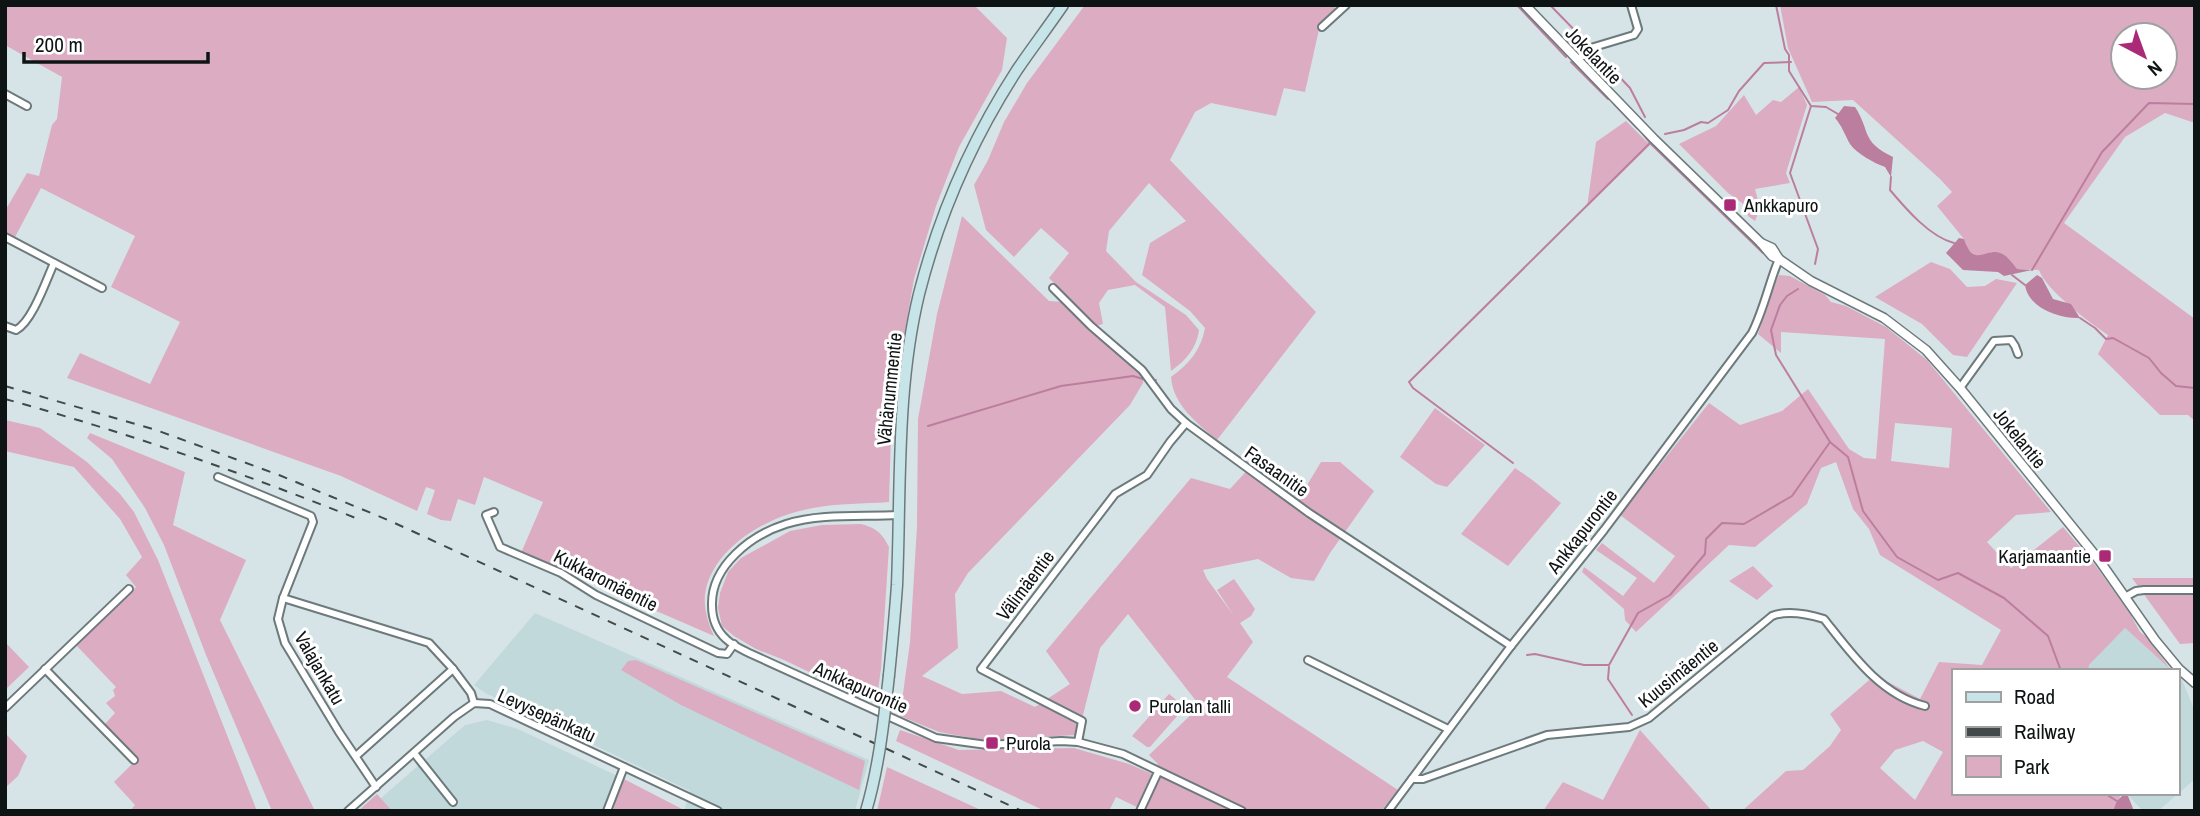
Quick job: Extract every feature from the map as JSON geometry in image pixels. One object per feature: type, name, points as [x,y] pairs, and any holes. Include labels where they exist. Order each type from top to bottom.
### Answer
[{"type":"main road","name":"Vähänummentie","points":[[866,811],[883,729],[889,675],[897,585],[902,414],[919,295],[935,237],[965,164],[1018,69],[1063,5]]},
{"type":"street","points":[[1322,27],[1346,5]]},
{"type":"street","name":"Jokelantie","points":[[1525,5],[1654,139],[1761,243],[1772,248],[1780,259],[1811,281],[1884,318],[1926,350],[2099,560],[2155,640],[2179,669],[2195,683]]},
{"type":"street","points":[[1577,60],[1594,47],[1634,35],[1638,29],[1631,5]]},
{"type":"street","points":[[5,94],[27,106]]},
{"type":"street","points":[[5,237],[102,288]]},
{"type":"street","name":"Ankkapurontie","points":[[1388,811],[1511,646],[1596,540],[1752,333],[1780,259]]},
{"type":"street","points":[[5,326],[16,330],[21,327],[32,311],[54,263]]},
{"type":"street","name":"Fasaanitie","points":[[1053,288],[1091,326],[1142,370],[1171,409],[1186,423],[1309,513],[1511,646]]},
{"type":"street","points":[[1960,388],[1994,341],[2011,341],[2018,354]]},
{"type":"street","name":"Välimäentie","points":[[1078,742],[1082,720],[981,669],[1115,494],[1147,475],[1186,423]]},
{"type":"street","name":"Valajankatu","points":[[218,477],[311,516],[313,522],[283,598],[278,619],[285,643],[376,787]]},
{"type":"street","name":"Kukkaromäentie","points":[[494,512],[486,515],[500,547],[561,573],[596,595],[719,653],[727,654],[734,644]]},
{"type":"street","name":"Ankkapurontie","points":[[898,515],[813,519],[787,524],[765,533],[730,559],[719,575],[711,592],[712,615],[717,628],[726,639],[749,653],[936,738],[987,745],[1078,742],[1123,754],[1242,811]]},
{"type":"street","points":[[5,708],[129,589]]},
{"type":"street","points":[[2125,597],[2144,590],[2195,590]]},
{"type":"street","points":[[283,598],[422,640],[436,649],[453,669],[471,693],[474,703]]},
{"type":"street","name":"Kuusimäentie","points":[[1412,779],[1423,779],[1547,735],[1639,724],[1772,616],[1782,613],[1811,615],[1824,619],[1877,681],[1913,703],[1925,706]]},
{"type":"street","points":[[1308,660],[1448,729]]},
{"type":"street","points":[[45,669],[134,760]]},
{"type":"street","points":[[356,756],[453,669]]},
{"type":"street","name":"Levysepänkatu","points":[[348,811],[454,717],[474,703],[490,704],[718,811]]},
{"type":"street","points":[[414,753],[453,802]]},
{"type":"street","points":[[607,811],[624,767]]},
{"type":"street","points":[[1140,811],[1158,772]]},
{"type":"shaded area","points":[[1844,106],[1855,107],[1875,146],[1893,157],[1891,177],[1885,167],[1866,158],[1850,144],[1835,118]]},
{"type":"shaded area","points":[[1959,238],[1964,239],[1968,248],[1976,255],[2000,253],[2017,269],[2032,270],[2004,276],[1998,272],[1963,270],[1946,253]]},
{"type":"shaded area","points":[[2037,275],[2042,278],[2053,299],[2071,304],[2080,318],[2055,314],[2032,300],[2025,285]]},
{"type":"shaded area","points":[[535,613],[869,760],[855,811],[684,811],[690,791],[485,693],[474,685]]},
{"type":"shaded area","points":[[2125,628],[2170,669],[2088,669],[2089,665]]},
{"type":"shaded area","points":[[2179,677],[2195,711],[2195,779],[2179,793]]},
{"type":"shaded area","points":[[487,720],[518,729],[622,778],[613,811],[366,811],[465,725]]},
{"type":"shaded area","points":[[2123,795],[2128,796],[2134,811],[2113,811]]},
{"type":"shaded area","points":[[2128,795],[2176,795],[2158,811],[2143,811]]},
{"type":"green space","points":[[5,5],[974,5],[1007,38],[1002,70],[959,147],[936,206],[914,279],[898,371],[891,434],[889,502],[813,508],[780,517],[748,534],[721,558],[706,589],[705,607],[714,636],[565,569],[521,553],[543,502],[484,477],[475,505],[458,499],[451,521],[441,520],[427,514],[435,490],[426,487],[417,511],[341,476],[67,378],[80,353],[150,384],[180,322],[111,287],[135,236],[41,188],[14,239],[5,234],[5,211],[27,173],[39,176],[52,125],[57,119],[62,77],[5,45]]},
{"type":"green space","points":[[1085,5],[1332,5],[1337,10],[1320,25],[1305,92],[1284,88],[1276,116],[1211,103],[1195,112],[1170,160],[1316,312],[1217,440],[1181,405],[1171,377],[1193,356],[1201,343],[1205,328],[1190,311],[1142,275],[1150,243],[1186,221],[1149,183],[1109,231],[1106,251],[1136,282],[1186,315],[1199,330],[1190,354],[1171,371],[1165,307],[1135,285],[1108,290],[1099,303],[1103,324],[1096,326],[1049,278],[1069,253],[1041,228],[1014,257],[986,230],[974,185],[1004,122],[1027,83]]},
{"type":"green space","points":[[1780,5],[2195,5],[2195,123],[2165,113],[2125,137],[2064,223],[2195,319],[2195,421],[2188,415],[2160,415],[2098,354],[2108,335],[2059,296],[2039,270],[2016,269],[1991,252],[1981,256],[1974,255],[1937,206],[1952,192],[1853,100],[1812,102],[1788,48]]},
{"type":"green space","points":[[1799,87],[1807,105],[1786,173],[1790,183],[1755,189],[1760,208],[1755,221],[1748,216],[1742,203],[1728,193],[1679,144],[1716,126],[1744,95],[1756,115],[1773,100],[1781,102]]},
{"type":"green space","points":[[1626,121],[1650,145],[1587,207],[1596,142]]},
{"type":"green space","points":[[962,216],[1049,301],[1064,302],[1090,329],[1144,376],[1143,383],[1130,405],[968,573],[955,594],[958,648],[922,676],[962,694],[1001,691],[1035,707],[1070,684],[1046,651],[1191,478],[1230,489],[1252,465],[1298,500],[1321,462],[1340,462],[1374,491],[1330,553],[1314,581],[1291,578],[1258,559],[1203,570],[1234,616],[1217,590],[1234,579],[1255,609],[1251,616],[1240,623],[1253,642],[1227,677],[1398,790],[1381,811],[1141,811],[1116,797],[1109,811],[1045,811],[896,741],[900,730],[959,750],[1074,748],[1129,764],[1152,774],[1158,764],[1149,755],[1200,706],[1128,614],[1100,648],[1076,735],[982,740],[939,732],[900,716],[910,642],[917,526],[918,419],[937,314]]},
{"type":"green space","points":[[1931,262],[1950,269],[1967,287],[1985,286],[1996,279],[2017,283],[1967,357],[1953,355],[1922,324],[1875,297]]},
{"type":"green space","points":[[1779,275],[1790,276],[1825,295],[1831,302],[1846,306],[1886,327],[1927,360],[2051,512],[2016,515],[1987,542],[2011,568],[2063,527],[2095,565],[2140,632],[2148,638],[2170,669],[2125,628],[2089,665],[2088,669],[1952,669],[1952,795],[2120,795],[2113,811],[1742,811],[1786,771],[1803,770],[1830,746],[1841,730],[1830,714],[1875,675],[1920,699],[1939,662],[1982,665],[2001,630],[1880,555],[1869,529],[1853,509],[1836,462],[1821,468],[1807,504],[1755,547],[1729,545],[1636,632],[1625,620],[1624,609],[1582,572],[1584,567],[1623,596],[1637,578],[1596,550],[1602,543],[1654,583],[1675,556],[1620,515],[1709,403],[1740,425],[1782,411],[1808,389],[1849,449],[1864,458],[1876,459],[1885,339],[1781,332],[1781,353],[1758,334]],"holes":[[[1895,423],[1952,428],[1949,468],[1891,461]],[[1923,741],[1943,752],[1915,800],[1880,768],[1895,750]]]},
{"type":"green space","points":[[1435,408],[1485,445],[1447,487],[1436,484],[1400,457]]},
{"type":"green space","points":[[5,420],[40,428],[87,462],[120,494],[134,512],[158,560],[257,811],[130,811],[135,805],[114,782],[137,759],[105,724],[115,713],[106,703],[115,696],[113,690],[116,687],[76,645],[136,587],[126,575],[142,557],[120,519],[74,467],[5,451]]},
{"type":"green space","points":[[90,433],[185,472],[173,525],[246,560],[220,620],[315,811],[272,811],[206,655],[164,545],[145,508],[112,459],[87,438]]},
{"type":"green space","points":[[1515,468],[1561,503],[1508,566],[1461,534]]},
{"type":"green space","points":[[861,524],[878,532],[889,547],[876,704],[756,649],[734,636],[722,626],[718,608],[728,572],[741,558],[790,531],[822,525]]},
{"type":"green space","points":[[1753,566],[1773,586],[1757,600],[1729,581]]},
{"type":"green space","points":[[2132,578],[2195,578],[2195,643],[2180,644]]},
{"type":"green space","points":[[5,642],[29,667],[5,690]]},
{"type":"green space","points":[[636,660],[865,761],[859,790],[681,705],[621,670],[628,661]]},
{"type":"green space","points":[[1169,694],[1185,707],[1150,747],[1147,747],[1132,736]]},
{"type":"green space","points":[[1640,730],[1712,811],[1543,811],[1563,782],[1603,800]]},
{"type":"green space","points":[[5,733],[27,756],[18,776],[5,788]]},
{"type":"green space","points":[[887,767],[983,811],[877,811]]},
{"type":"green space","points":[[622,778],[684,810],[684,811],[613,811]]},
{"type":"green space","points":[[377,794],[392,811],[358,811]]},
{"type":"waterway","points":[[1517,5],[1566,57]]},
{"type":"waterway","points":[[1550,5],[1588,44]]},
{"type":"waterway","points":[[1776,5],[1785,49],[1789,55],[1789,71],[1811,106],[1826,107],[1838,114]]},
{"type":"waterway","points":[[1595,51],[1630,88],[1645,117]]},
{"type":"waterway","points":[[1571,62],[1608,99]]},
{"type":"waterway","points":[[1665,134],[1684,130],[1701,122],[1708,123],[1728,110],[1739,91],[1764,63],[1791,62]]},
{"type":"waterway","points":[[2032,270],[2102,152],[2149,103],[2195,104]]},
{"type":"waterway","points":[[1614,104],[1637,128]]},
{"type":"waterway","points":[[1811,106],[1790,173],[1818,249],[1815,264]]},
{"type":"waterway","points":[[1642,133],[1650,143]]},
{"type":"waterway","points":[[1513,463],[1413,388],[1409,382],[1650,143],[1763,253]]},
{"type":"waterway","points":[[1891,177],[1890,190],[1911,214],[1927,229],[1954,243]]},
{"type":"waterway","points":[[2012,275],[2025,285]]},
{"type":"waterway","points":[[1527,655],[1535,654],[1584,665],[1609,665],[1638,613],[1670,595],[1705,554],[1706,539],[1722,523],[1744,524],[1792,496],[1830,442],[1776,355],[1771,330],[1780,305],[1798,289]]},
{"type":"waterway","points":[[2080,318],[2106,339],[2113,338],[2149,358],[2176,386],[2195,388]]},
{"type":"waterway","points":[[928,426],[1061,386],[1133,376],[1143,379]]},
{"type":"waterway","points":[[1830,442],[1848,457],[1863,511],[1897,557],[1938,580],[1958,573],[2004,598],[2048,636],[2060,669]]},
{"type":"waterway","points":[[1609,667],[1608,679],[1632,715]]},
{"type":"waterway","points":[[2107,795],[2117,801]]},
{"type":"railway","points":[[5,386],[156,430],[279,475],[388,520],[1022,811]]},
{"type":"railway","points":[[5,399],[183,454],[358,519]]},
{"type":"place","name":"Ankkapuro","points":[[1730,205]]},
{"type":"place","name":"Karjamaantie","points":[[2105,556]]},
{"type":"place","name":"Purolan talli","points":[[1135,706]]},
{"type":"place","name":"Purola","points":[[992,743]]}]
